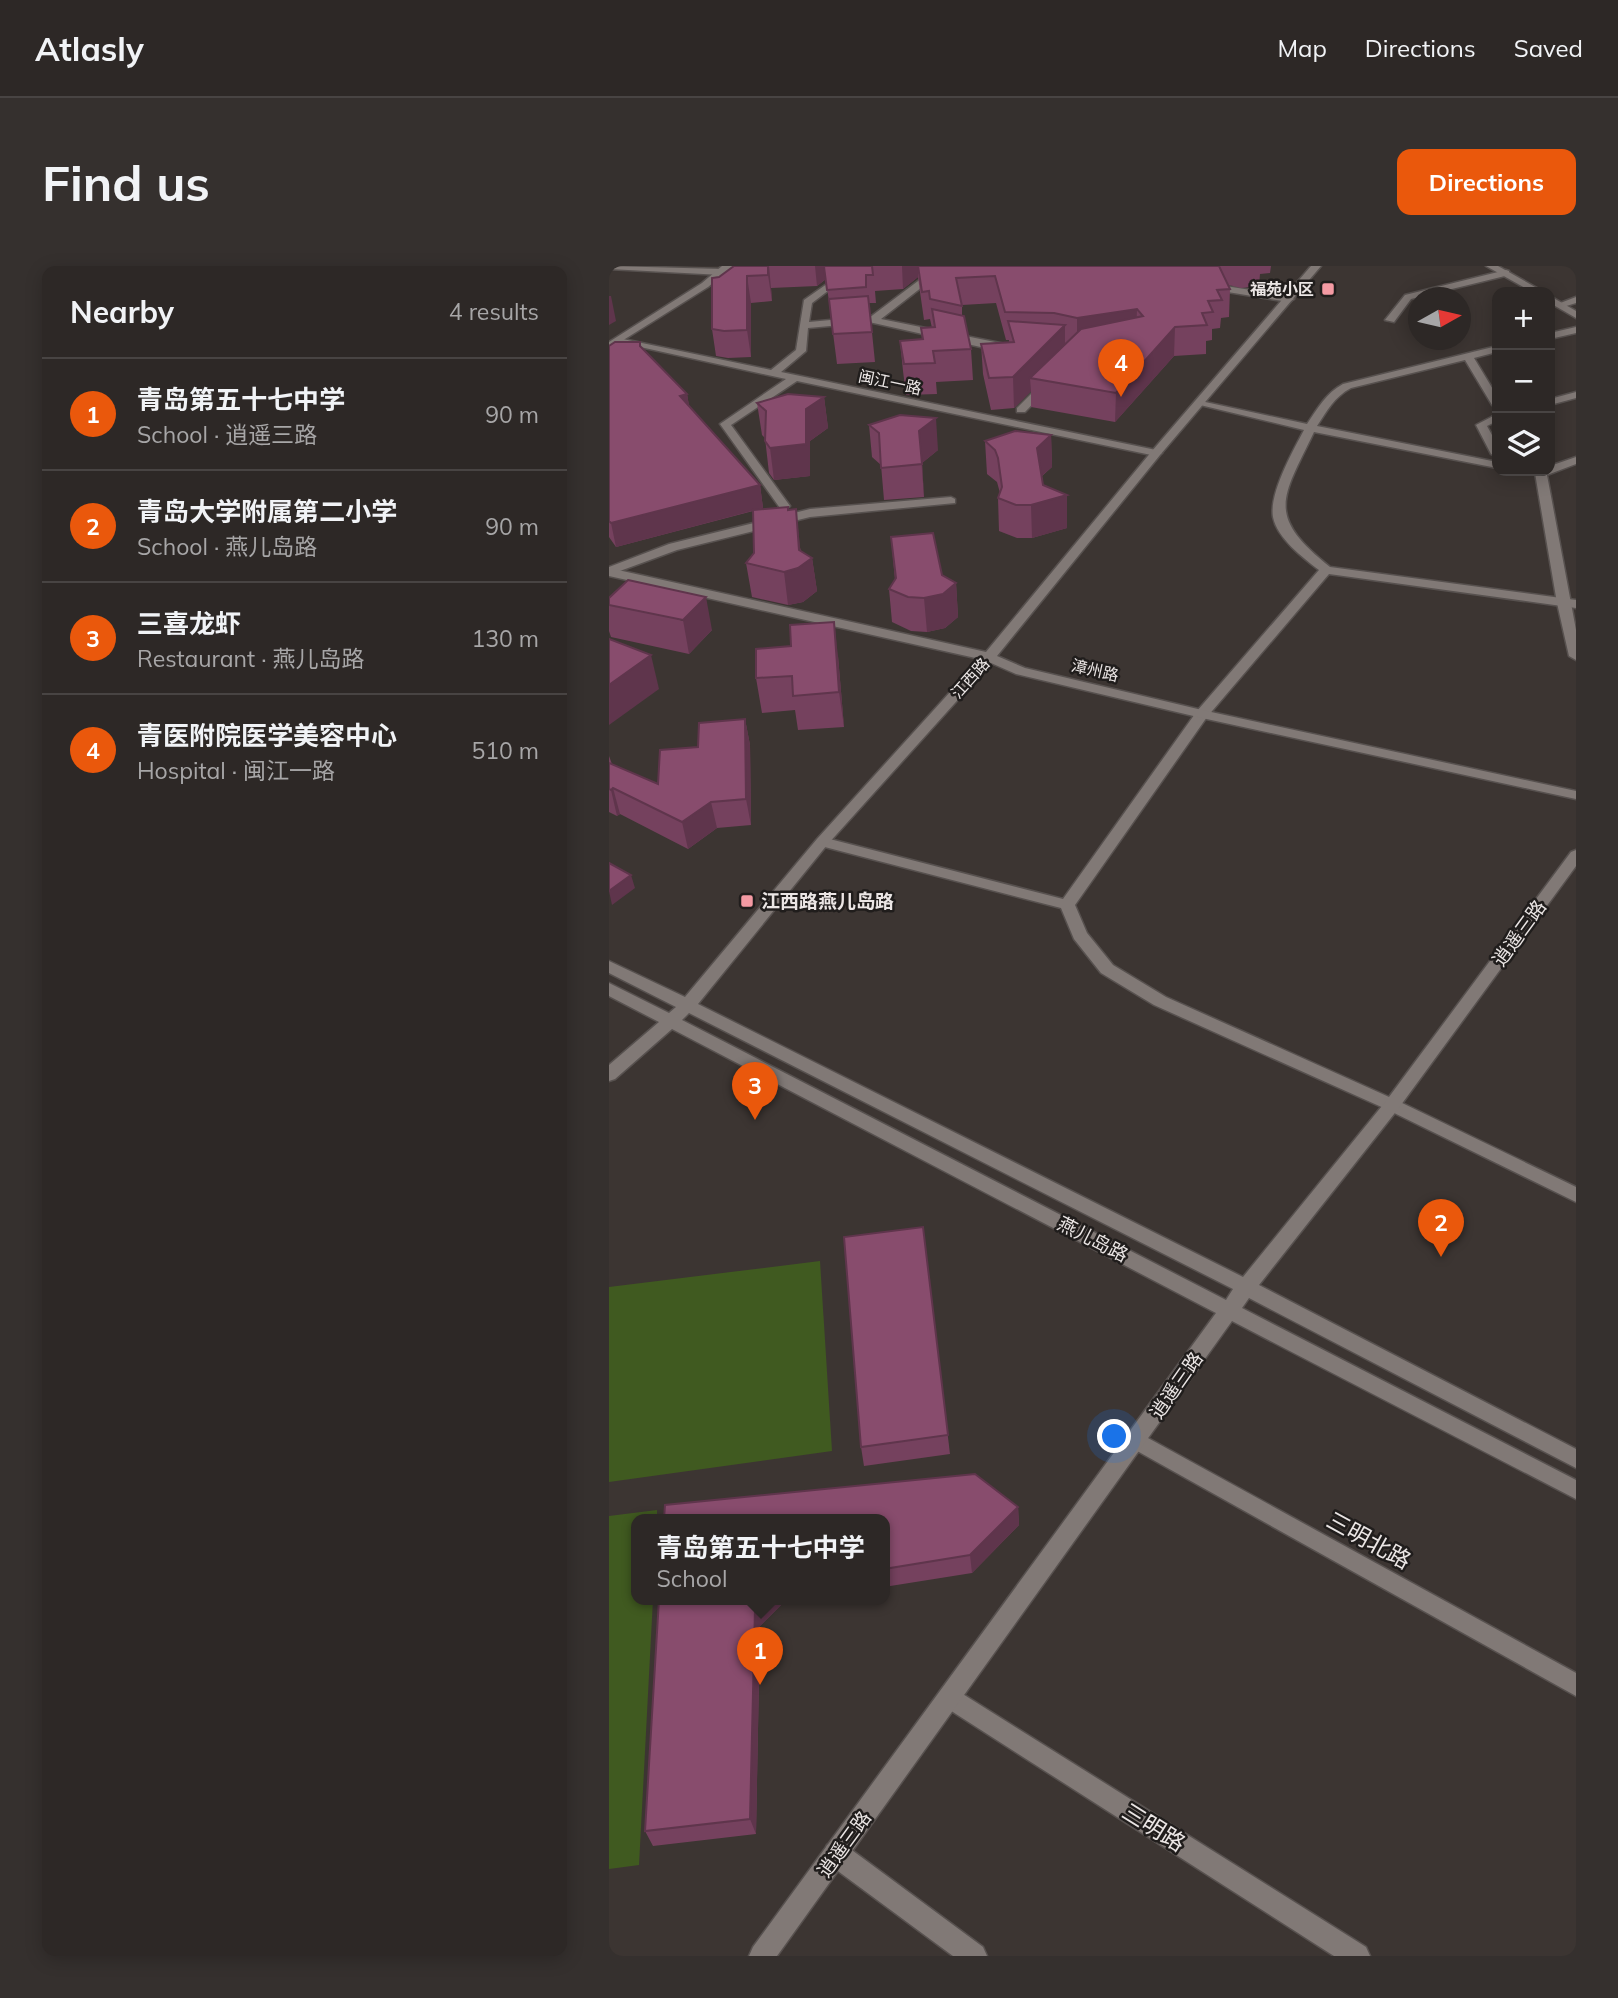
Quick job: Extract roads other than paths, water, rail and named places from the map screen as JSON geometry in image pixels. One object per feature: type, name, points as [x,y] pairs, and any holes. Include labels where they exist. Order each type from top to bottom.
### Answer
[{"type":"street","points":[[609,266],[725,269]]},
{"type":"street","points":[[873,320],[944,266]]},
{"type":"street","name":"江西路","points":[[609,1075],[687,1006],[822,842],[989,657],[1156,453],[1316,266]]},
{"type":"street","points":[[1491,266],[1531,287]]},
{"type":"street","points":[[614,344],[725,269]]},
{"type":"street","points":[[1390,320],[1408,297],[1506,272]]},
{"type":"street","points":[[773,373],[801,351],[807,302],[834,282]]},
{"type":"street","points":[[1197,285],[1289,299]]},
{"type":"street","points":[[1555,302],[1576,300]]},
{"type":"street","points":[[1555,302],[1576,315]]},
{"type":"street","points":[[803,325],[873,320],[985,345],[1013,346]]},
{"type":"street","points":[[1555,335],[1576,330]]},
{"type":"street","name":"闽江一路","points":[[614,344],[773,373],[1156,453]]},
{"type":"street","points":[[1493,350],[1336,391],[1310,428],[1291,468],[1279,503],[1279,517],[1292,538],[1326,570],[1569,604]]},
{"type":"street","points":[[1468,356],[1492,397]]},
{"type":"street","points":[[1021,410],[1059,372]]},
{"type":"street","points":[[784,506],[725,424],[795,378]]},
{"type":"street","points":[[1555,401],[1576,395]]},
{"type":"street","points":[[1200,402],[1310,428],[1492,464]]},
{"type":"street","points":[[1492,420],[1481,425],[1492,445]]},
{"type":"street","points":[[1555,467],[1576,460]]},
{"type":"street","points":[[1542,476],[1569,604],[1576,656]]},
{"type":"street","points":[[609,571],[673,547],[810,513],[951,501]]},
{"type":"street","points":[[1067,905],[1202,714],[1326,570]]},
{"type":"street","name":"漳州路","points":[[609,571],[989,657],[1021,671],[1202,714],[1576,795]]},
{"type":"street","points":[[822,842],[1067,905]]},
{"type":"street","name":"逍遥三路","points":[[762,1956],[1246,1287],[1392,1105],[1576,855]]},
{"type":"street","points":[[1067,905],[1080,935],[1107,969],[1160,1001],[1392,1105],[1576,1195]]},
{"type":"street","name":"燕儿岛路","points":[[609,966],[1246,1287],[1576,1459]]},
{"type":"street","name":"燕儿岛路","points":[[609,989],[1576,1490]]},
{"type":"street","name":"三明北路","points":[[1137,1441],[1576,1685]]},
{"type":"street","name":"三明路","points":[[950,1697],[1357,1956]]},
{"type":"street","points":[[836,1854],[974,1956]]},
{"type":"place","name":"福苑小区","points":[[1328,289]]},
{"type":"place","name":"青医附院医学美容中心","points":[[1121,397]]},
{"type":"place","name":"江西路燕儿岛路","points":[[747,901]]},
{"type":"place","name":"三喜龙虾","points":[[755,1120]]},
{"type":"place","name":"青岛大学附属第二小学","points":[[1441,1257]]},
{"type":"place","name":"青岛第五十七中学","points":[[760,1685]]}]
